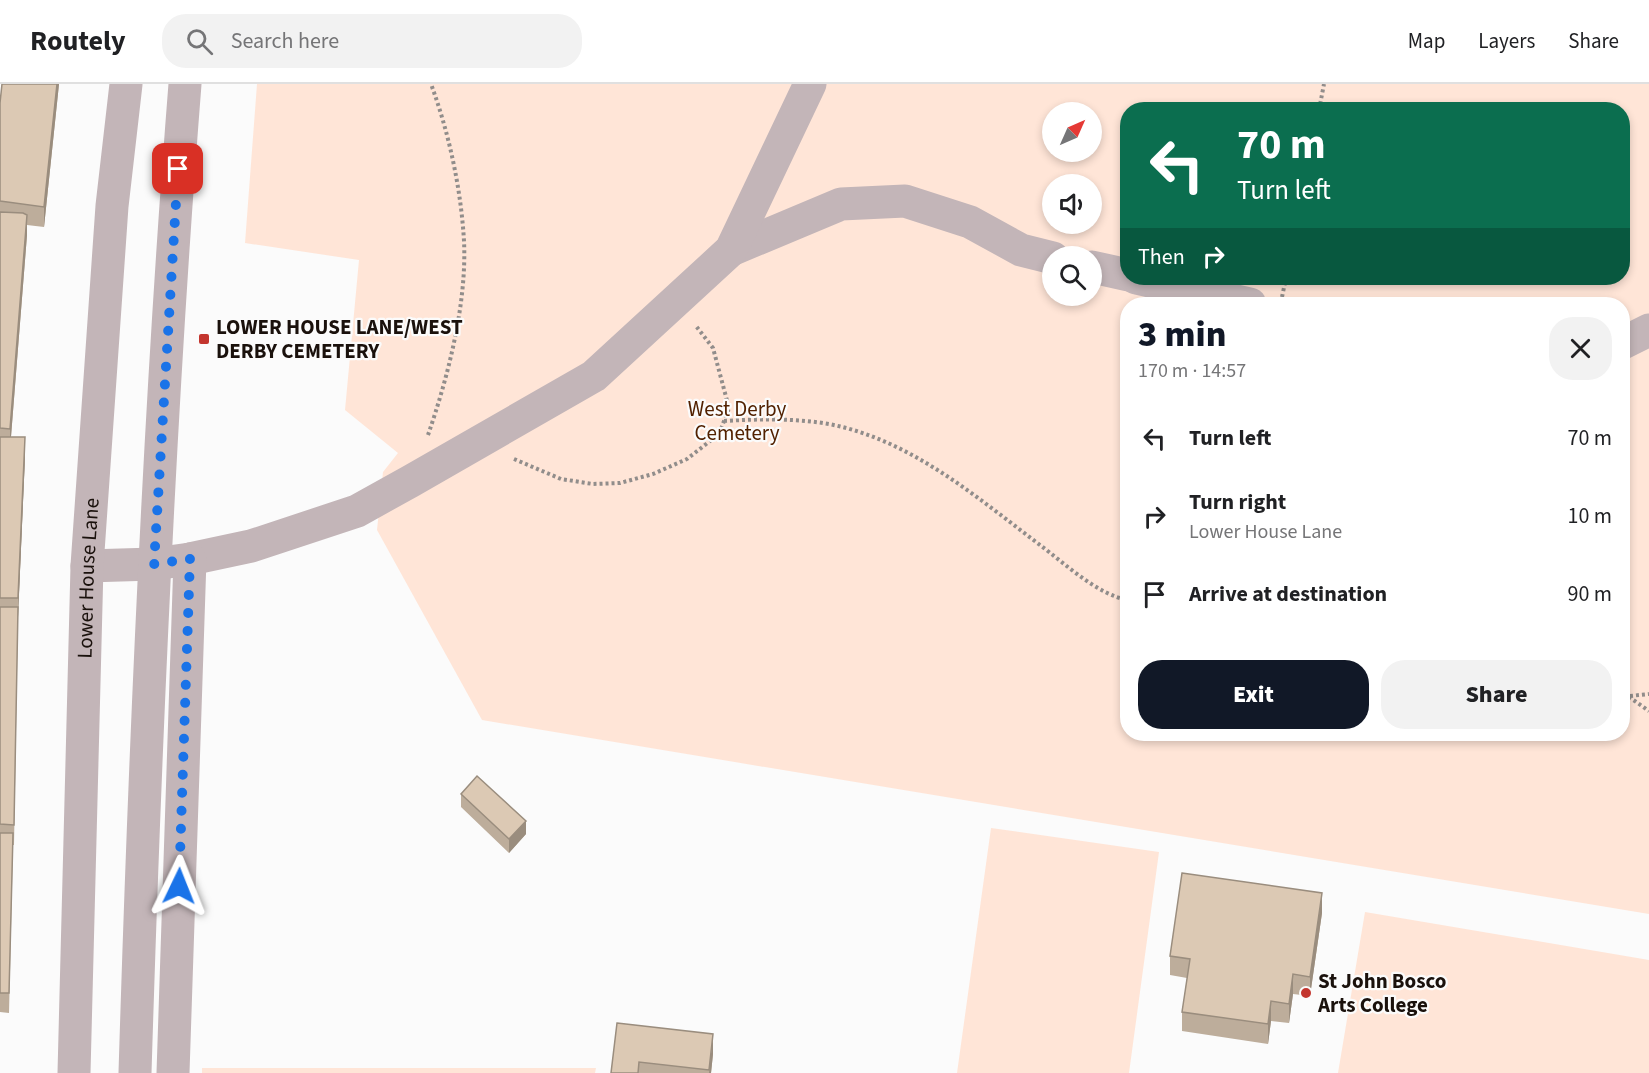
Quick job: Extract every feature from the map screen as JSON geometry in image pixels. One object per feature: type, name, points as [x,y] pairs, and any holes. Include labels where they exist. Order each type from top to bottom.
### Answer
[{"type":"street","name":"Lower House Lane","points":[[74,1073],[87,566],[112,206],[126,84]]},
{"type":"street","points":[[135,1073],[142,828],[154,564],[185,84]]},
{"type":"street","points":[[731,250],[810,84]]},
{"type":"street","points":[[87,566],[154,564],[190,559],[251,546],[357,510],[420,477],[594,376],[731,250],[842,204],[905,201],[969,222],[1021,250],[1042,255]]},
{"type":"street","points":[[1102,270],[1120,274]]},
{"type":"street","points":[[1167,285],[1219,297]]},
{"type":"street","points":[[1630,340],[1649,330]]},
{"type":"street","points":[[173,1073],[190,559]]},
{"type":"path","points":[[420,477],[422,451],[442,392],[452,348],[463,287],[464,254],[460,199],[450,149],[431,84]]},
{"type":"path","points":[[1321,102],[1324,84]]},
{"type":"path","points":[[477,443],[561,479],[593,484],[620,483],[653,474],[687,459],[719,434],[729,408],[714,348],[676,300]]},
{"type":"path","points":[[724,421],[775,418],[829,424],[875,438],[906,451],[942,472],[1097,587],[1120,597]]},
{"type":"path","points":[[1630,697],[1649,694]]},
{"type":"path","points":[[1630,698],[1649,711]]},
{"type":"green space","name":"West Derby Cemetery","points":[[257,84],[1649,84],[1649,914],[482,720],[377,530],[383,472],[398,453],[345,410],[359,260],[245,243]]},
{"type":"green space","points":[[991,828],[1159,852],[1129,1073],[957,1073]]},
{"type":"green space","points":[[1365,912],[1649,960],[1649,1073],[1338,1073]]},
{"type":"green space","points":[[202,1068],[596,1068],[595,1073],[202,1073]]},
{"type":"building","points":[[2,84],[57,84],[44,207],[0,201]]},
{"type":"building","points":[[0,212],[27,215],[10,429],[0,428]]},
{"type":"building","points":[[0,437],[25,437],[18,598],[0,598]]},
{"type":"building","points":[[0,607],[18,607],[14,825],[0,824]]},
{"type":"building","points":[[477,776],[526,821],[509,839],[461,794]]},
{"type":"building","points":[[0,833],[13,833],[9,993],[0,993]]},
{"type":"building","points":[[1182,873],[1322,893],[1310,977],[1293,974],[1289,1004],[1271,1001],[1268,1024],[1182,1012],[1190,959],[1170,956]]},
{"type":"building","points":[[617,1023],[713,1034],[709,1070],[639,1062],[638,1073],[611,1073]]},
{"type":"place","name":"LOWER HOUSE LANE/WEST DERBY CEMETERY","points":[[204,339]]},
{"type":"place","name":"St John Bosco Arts College","points":[[1306,993]]},
{"type":"route","points":[[178,169],[154,564],[190,559],[179,886]]}]
